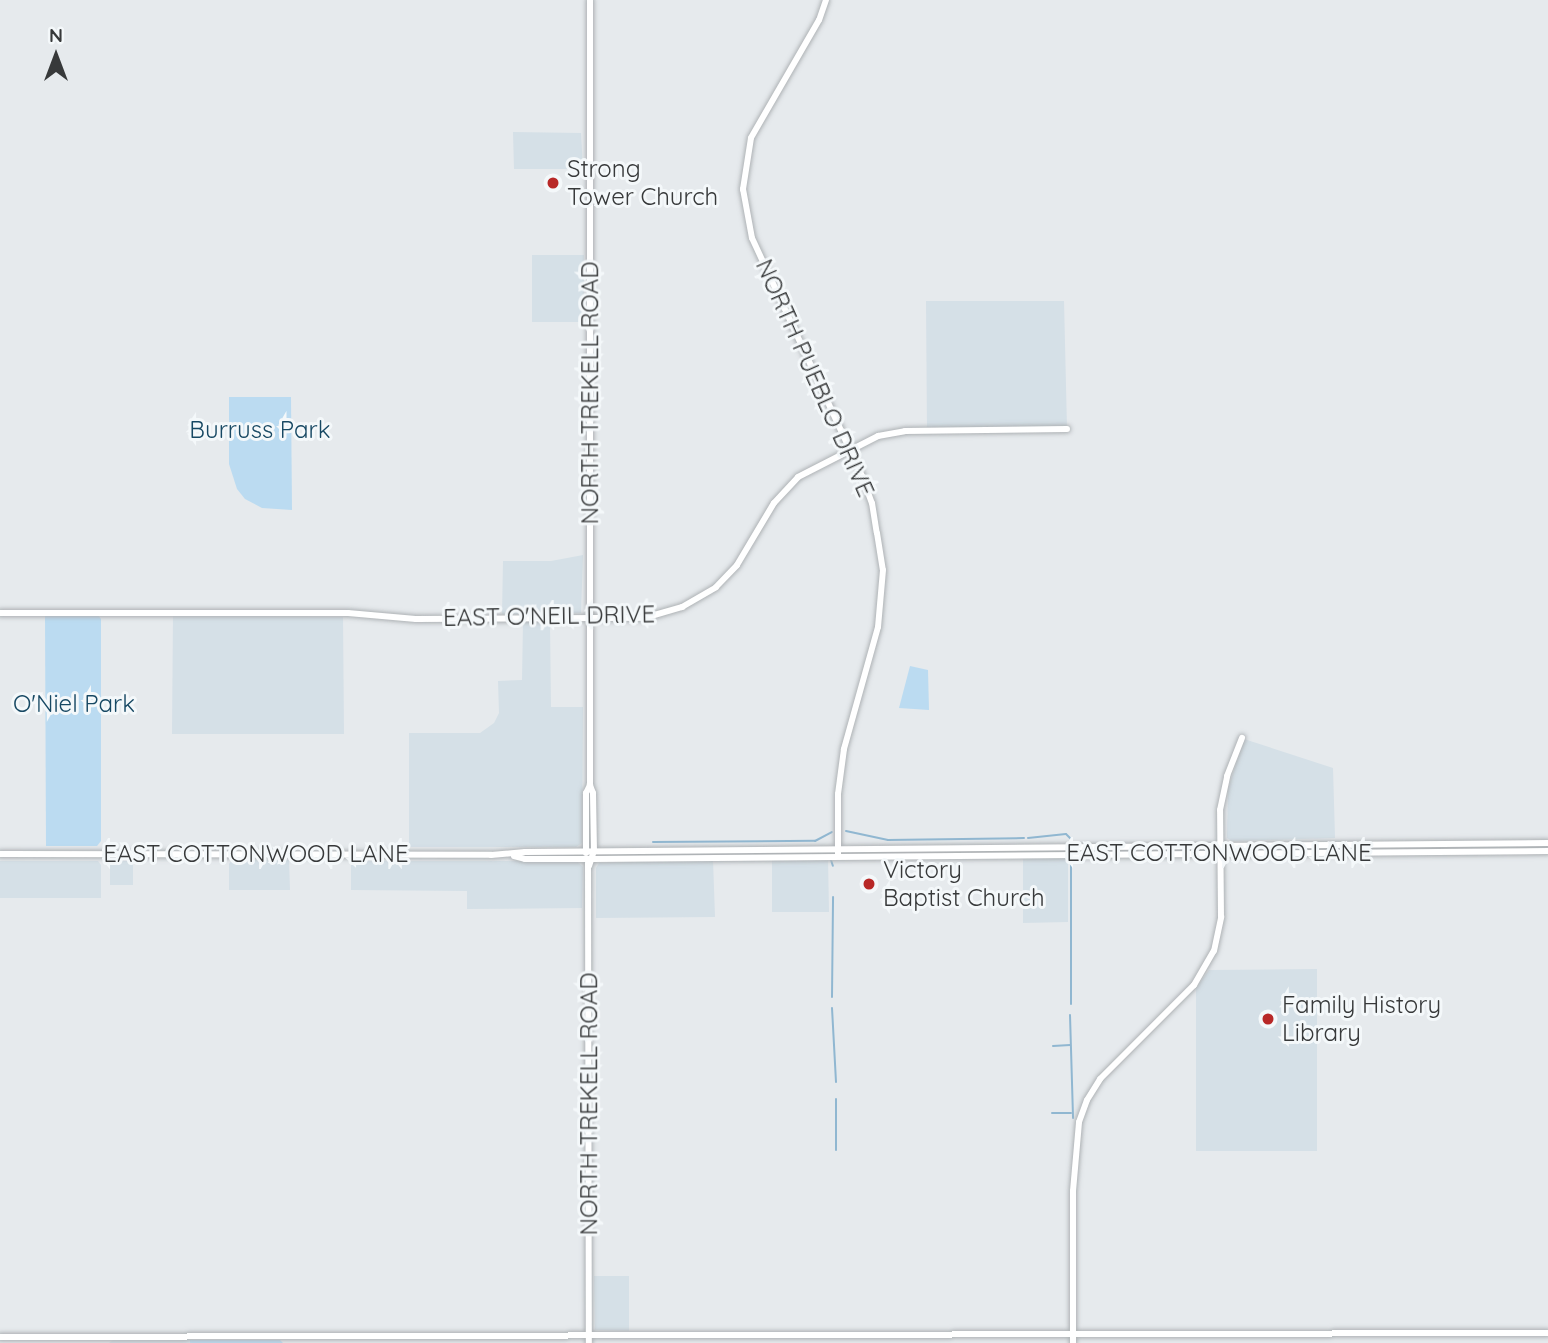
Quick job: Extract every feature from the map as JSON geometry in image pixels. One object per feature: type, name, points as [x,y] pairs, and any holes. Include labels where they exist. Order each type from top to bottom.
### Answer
[{"type":"street","name":"NORTH TREKELL ROAD","points":[[589,1340],[590,851],[586,793],[590,785],[590,0]]},
{"type":"street","name":"NORTH PUEBLO DRIVE","points":[[826,0],[819,19],[751,138],[745,163],[744,202],[752,238],[872,503],[883,570],[878,627],[844,748],[838,794],[838,853]]},
{"type":"street","name":"EAST O'NEIL DRIVE","points":[[0,613],[358,613],[416,619],[644,618],[665,614],[701,598],[737,565],[786,488],[813,467],[878,436],[905,431],[1067,429]]},
{"type":"street","points":[[1073,1343],[1073,1191],[1079,1122],[1087,1100],[1100,1079],[1194,985],[1214,951],[1221,921],[1220,810],[1227,776],[1242,738]]},
{"type":"street","name":"EAST COTTONWOOD LANE","points":[[512,855],[525,859],[590,862],[838,853],[1548,843]]},
{"type":"street","name":"EAST COTTONWOOD LANE","points":[[1221,849],[1548,851]]},
{"type":"street","name":"EAST COTTONWOOD LANE","points":[[0,854],[512,855],[525,852],[678,850],[838,853]]},
{"type":"street","points":[[678,850],[678,859]]},
{"type":"street","points":[[0,1337],[589,1340],[1074,1334],[1548,1333]]},
{"type":"shaded area","points":[[513,132],[581,133],[583,169],[514,169]]},
{"type":"shaded area","points":[[532,255],[584,255],[584,322],[532,322]]},
{"type":"shaded area","points":[[926,301],[1064,301],[1067,429],[927,431]]},
{"type":"shaded area","points":[[583,555],[581,613],[502,614],[503,561],[551,561]]},
{"type":"shaded area","points":[[173,615],[343,617],[344,734],[172,734]]},
{"type":"shaded area","points":[[523,622],[550,622],[551,707],[583,707],[582,843],[576,847],[409,847],[409,733],[480,733],[494,723],[499,713],[498,681],[522,680]]},
{"type":"shaded area","points":[[1244,739],[1333,768],[1335,838],[1232,841],[1227,838],[1228,789]]},
{"type":"shaded area","points":[[1068,856],[1068,922],[1023,923],[1023,857]]},
{"type":"shaded area","points":[[772,859],[828,859],[829,912],[772,912]]},
{"type":"shaded area","points":[[232,860],[289,860],[290,890],[229,890],[229,864]]},
{"type":"shaded area","points":[[713,860],[715,917],[596,918],[596,868],[599,863]]},
{"type":"shaded area","points":[[0,861],[98,861],[101,865],[101,898],[0,898]]},
{"type":"shaded area","points":[[115,861],[133,861],[133,885],[110,885],[110,865]]},
{"type":"shaded area","points":[[355,861],[576,861],[583,867],[582,908],[467,909],[467,891],[351,890],[351,865]]},
{"type":"shaded area","points":[[1317,969],[1317,1151],[1196,1151],[1196,988],[1209,970]]},
{"type":"shaded area","points":[[594,1276],[629,1276],[629,1331],[595,1330]]},
{"type":"shaded area","points":[[113,1340],[190,1340],[190,1343],[109,1343]]},
{"type":"green space","name":"Burruss Park","points":[[229,397],[291,397],[292,510],[262,508],[245,499],[237,489],[229,464]]},
{"type":"green space","name":"O'Niel Park","points":[[45,615],[98,615],[101,619],[101,841],[97,846],[46,846]]},
{"type":"green space","points":[[910,666],[928,670],[929,710],[899,708]]},
{"type":"green space","points":[[190,1340],[280,1340],[283,1343],[190,1343]]},
{"type":"waterway","points":[[846,831],[888,840],[1024,838]]},
{"type":"waterway","points":[[653,842],[815,841],[832,832]]},
{"type":"waterway","points":[[1028,838],[1066,834],[1071,839]]},
{"type":"waterway","points":[[1071,858],[1071,1004]]},
{"type":"waterway","points":[[831,860],[833,866]]},
{"type":"waterway","points":[[832,997],[833,897]]},
{"type":"waterway","points":[[832,1008],[836,1082]]},
{"type":"waterway","points":[[1070,1015],[1073,1118]]},
{"type":"waterway","points":[[1053,1046],[1070,1045]]},
{"type":"waterway","points":[[836,1099],[836,1150]]},
{"type":"waterway","points":[[1052,1113],[1071,1113]]},
{"type":"place","name":"Strong Tower Church","points":[[553,183]]},
{"type":"place","name":"Victory Baptist Church","points":[[869,884]]},
{"type":"place","name":"Family History Library","points":[[1268,1019]]}]
